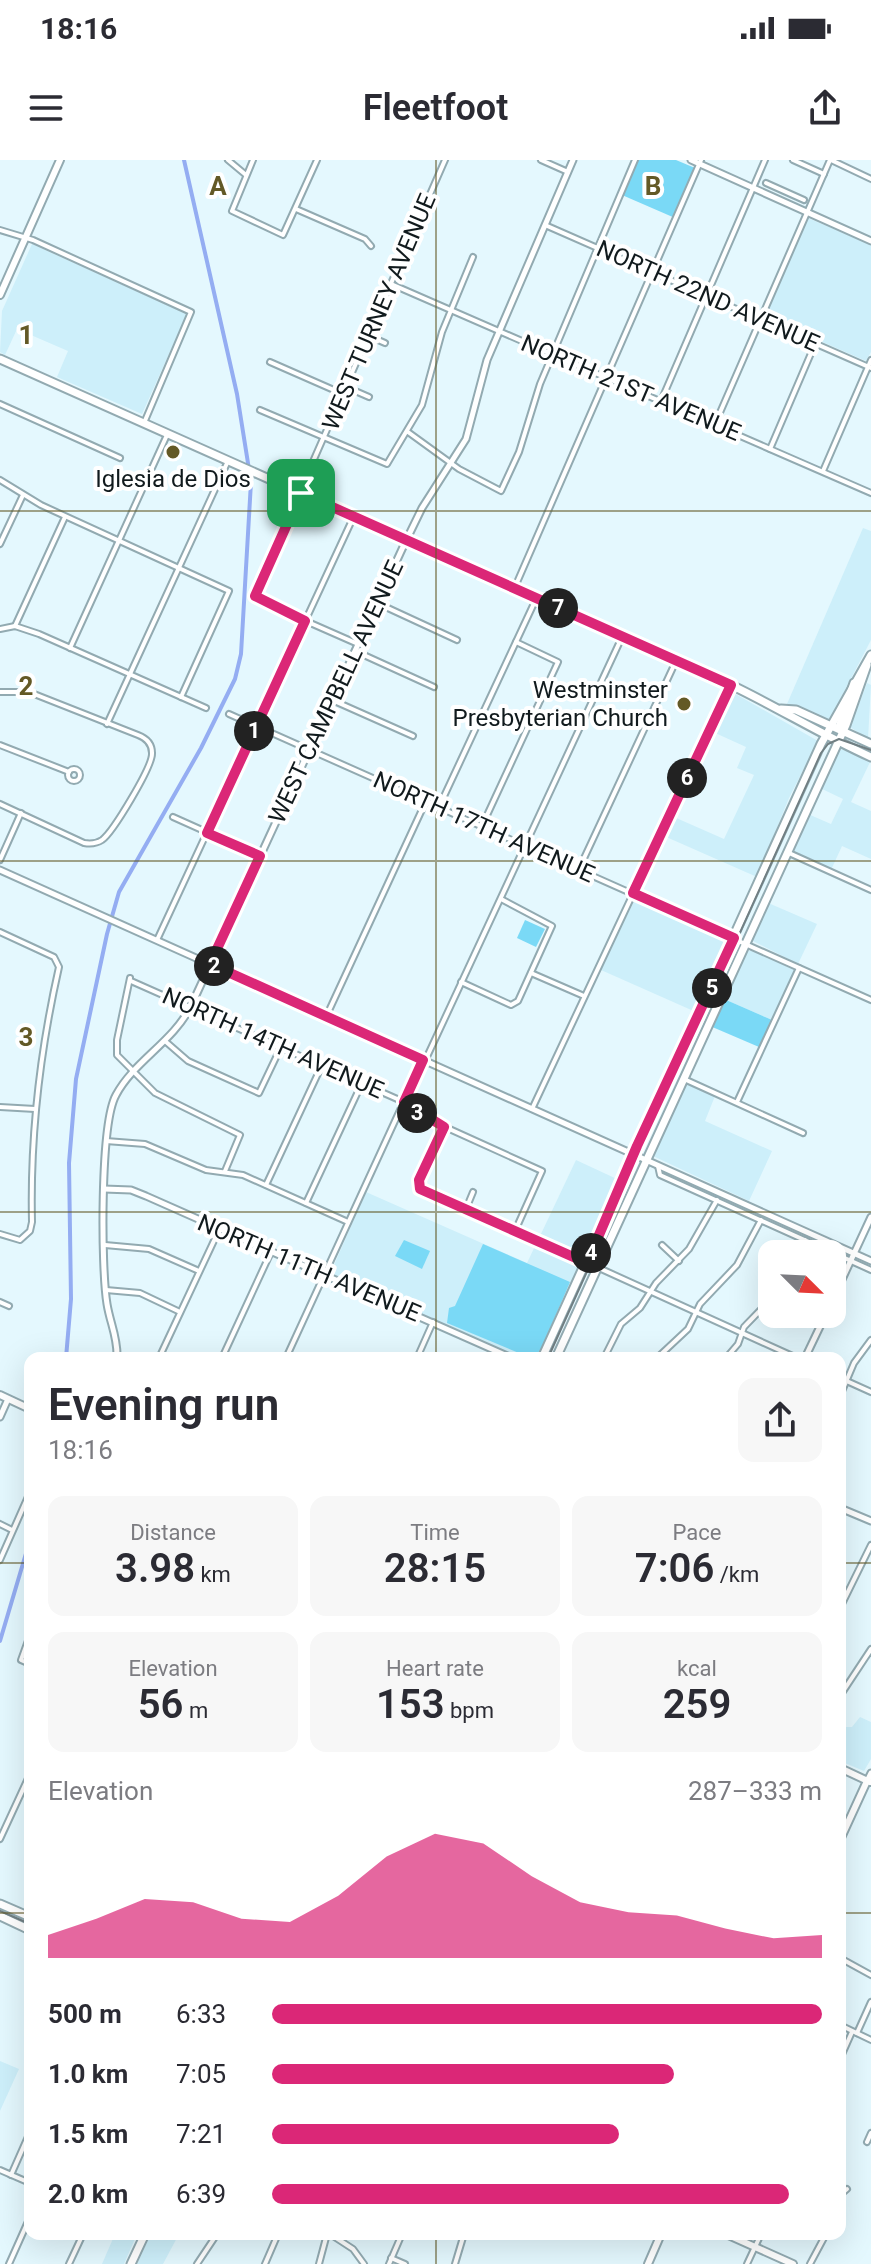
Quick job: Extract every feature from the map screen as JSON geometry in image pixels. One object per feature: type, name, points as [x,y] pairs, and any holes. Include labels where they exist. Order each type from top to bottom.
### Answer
[{"type":"main road","points":[[0,295],[60,160]]},
{"type":"main road","points":[[0,359],[731,685],[781,709],[825,736],[842,735],[871,744]]},
{"type":"main road","points":[[545,1352],[825,736],[854,680],[869,659]]},
{"type":"main road","points":[[559,1352],[842,735],[864,682],[869,659]]},
{"type":"main road","points":[[842,735],[855,688],[854,680]]},
{"type":"main road","points":[[781,709],[796,710],[830,727],[871,757]]},
{"type":"main road","points":[[0,1395],[24,1406]]},
{"type":"main road","points":[[846,1771],[869,1782],[846,1828]]},
{"type":"main road","points":[[0,1904],[24,1921]]},
{"type":"main road","points":[[0,1916],[24,1923]]},
{"type":"main road","points":[[131,2264],[142,2240]]},
{"type":"main road","points":[[648,2264],[658,2240]]},
{"type":"main road","points":[[739,2240],[793,2264]]},
{"type":"street","points":[[228,160],[246,175]]},
{"type":"street","points":[[253,160],[232,211],[283,235],[317,160]]},
{"type":"street","name":"WEST TURNEY AVENUE","points":[[305,621],[255,596],[445,160]]},
{"type":"street","points":[[541,160],[568,172]]},
{"type":"street","name":"WEST CAMPBELL AVENUE","points":[[116,1352],[106,1290],[104,1189],[106,1141],[113,1099],[165,1041],[191,1006],[422,508],[452,464],[471,427],[487,360],[498,330],[573,160]]},
{"type":"street","points":[[408,432],[452,464],[501,491],[553,355],[635,160]]},
{"type":"street","points":[[691,160],[871,241]]},
{"type":"street","points":[[661,401],[765,160]]},
{"type":"street","points":[[793,160],[824,174]]},
{"type":"street","points":[[715,424],[830,160],[871,179]]},
{"type":"street","points":[[514,589],[700,162]]},
{"type":"street","points":[[766,183],[804,200]]},
{"type":"street","points":[[778,200],[783,190]]},
{"type":"street","points":[[296,209],[365,239],[371,246]]},
{"type":"street","name":"NORTH 22ND AVENUE","points":[[545,225],[870,367]]},
{"type":"street","points":[[0,230],[25,238],[191,312],[144,423]]},
{"type":"street","points":[[260,410],[387,464],[408,432],[425,396],[450,310],[473,257]]},
{"type":"street","name":"NORTH 21ST AVENUE","points":[[391,284],[871,493]]},
{"type":"street","points":[[369,336],[385,343]]},
{"type":"street","points":[[770,449],[815,344]]},
{"type":"street","points":[[822,472],[871,360]]},
{"type":"street","points":[[270,362],[343,394]]},
{"type":"street","points":[[346,387],[369,397]]},
{"type":"street","points":[[0,404],[120,458]]},
{"type":"street","points":[[70,648],[168,433]]},
{"type":"street","points":[[107,724],[228,460]]},
{"type":"street","points":[[0,480],[65,517],[229,591],[181,697]]},
{"type":"street","points":[[0,544],[23,495]]},
{"type":"street","points":[[15,626],[65,517]]},
{"type":"street","points":[[157,940],[353,517]]},
{"type":"street","points":[[439,807],[536,599]]},
{"type":"street","points":[[377,603],[457,640]]},
{"type":"street","points":[[305,621],[434,687]]},
{"type":"street","points":[[0,629],[15,626],[206,708]]},
{"type":"street","points":[[289,1352],[622,637]]},
{"type":"street","points":[[482,826],[558,662],[516,642]]},
{"type":"street","points":[[579,869],[676,661]]},
{"type":"street","points":[[532,1109],[731,685]]},
{"type":"street","points":[[0,692],[29,692],[144,738],[152,754],[148,769],[107,835],[95,843],[84,843],[0,804]]},
{"type":"street","points":[[332,700],[413,736]]},
{"type":"street","name":"NORTH 17TH AVENUE","points":[[229,714],[871,1000]]},
{"type":"street","points":[[0,745],[69,772]]},
{"type":"street","points":[[326,1017],[427,801]]},
{"type":"street","points":[[0,860],[21,813]]},
{"type":"street","points":[[173,817],[260,856]]},
{"type":"street","points":[[786,852],[871,890]]},
{"type":"street","points":[[0,870],[871,1261]]},
{"type":"street","points":[[461,982],[515,1005],[531,973],[552,926],[500,899]]},
{"type":"street","points":[[0,932],[59,961],[35,1109],[32,1222],[25,1238],[14,1240],[0,1234]]},
{"type":"street","points":[[737,1102],[799,968]]},
{"type":"street","points":[[531,973],[585,996]]},
{"type":"street","name":"NORTH 14TH AVENUE","points":[[134,1072],[122,1061],[116,1048],[130,979],[404,1102],[444,1127],[542,1171],[515,1231]]},
{"type":"street","points":[[165,1041],[188,1061],[259,1093],[281,1048]]},
{"type":"street","points":[[266,1185],[322,1065]]},
{"type":"street","points":[[134,1072],[155,1093],[240,1135],[225,1171]]},
{"type":"street","points":[[682,1078],[803,1133]]},
{"type":"street","points":[[306,1203],[362,1083]]},
{"type":"street","points":[[0,1107],[35,1109]]},
{"type":"street","points":[[444,1127],[418,1186],[587,1263]]},
{"type":"street","points":[[106,1141],[145,1144],[206,1170],[225,1171],[266,1185],[349,1222]]},
{"type":"street","points":[[658,1165],[660,1175],[805,1240]]},
{"type":"street","points":[[693,1189],[697,1182]]},
{"type":"street","name":"NORTH 11TH AVENUE","points":[[104,1189],[138,1193],[499,1352]]},
{"type":"street","points":[[466,1209],[473,1192]]},
{"type":"street","points":[[607,1352],[621,1324],[640,1308],[650,1291],[697,1238],[717,1200]]},
{"type":"street","points":[[846,1271],[871,1217]]},
{"type":"street","points":[[663,1352],[688,1329],[700,1304],[737,1265],[761,1220]]},
{"type":"street","points":[[162,1352],[219,1230]]},
{"type":"street","points":[[105,1245],[149,1249],[199,1271]]},
{"type":"street","points":[[662,1245],[679,1261]]},
{"type":"street","points":[[225,1352],[271,1252]]},
{"type":"street","points":[[846,1258],[871,1270]]},
{"type":"street","points":[[596,1267],[784,1352]]},
{"type":"street","points":[[106,1290],[140,1293],[180,1312]]},
{"type":"street","points":[[0,1302],[9,1306]]},
{"type":"street","points":[[731,1352],[738,1344],[741,1332],[758,1313]]},
{"type":"street","points":[[420,1352],[433,1322]]},
{"type":"street","points":[[808,1352],[819,1328]]},
{"type":"street","points":[[846,1375],[871,1340]]},
{"type":"street","points":[[846,1380],[871,1392]]},
{"type":"street","points":[[0,1417],[8,1399]]},
{"type":"street","points":[[0,1560],[24,1505]]},
{"type":"street","points":[[846,1511],[871,1521]]},
{"type":"street","points":[[0,1524],[13,1530]]},
{"type":"street","points":[[846,1596],[871,1545]]},
{"type":"street","points":[[846,1687],[871,1649]]},
{"type":"street","points":[[869,1782],[871,1773]]},
{"type":"street","points":[[0,1839],[24,1787]]},
{"type":"street","points":[[846,1961],[871,1975]]},
{"type":"street","points":[[846,2048],[871,2002]]},
{"type":"street","points":[[846,2028],[871,2040]]},
{"type":"street","points":[[867,2142],[871,2133]]},
{"type":"street","points":[[11,2175],[24,2146]]},
{"type":"street","points":[[0,2170],[24,2180]]},
{"type":"street","points":[[9,2264],[24,2230]]},
{"type":"street","points":[[69,2264],[80,2240]]},
{"type":"street","points":[[197,2264],[213,2240]]},
{"type":"street","points":[[265,2264],[275,2240]]},
{"type":"street","points":[[319,2264],[327,2240]]},
{"type":"street","points":[[343,2240],[364,2264]]},
{"type":"street","points":[[389,2264],[399,2240]]},
{"type":"street","points":[[455,2264],[462,2240]]},
{"type":"street","points":[[747,2264],[758,2240]]},
{"type":"street","points":[[810,2264],[823,2240]]},
{"type":"street","points":[[391,2258],[405,2264]]},
{"type":"shaded area","points":[[637,160],[676,160],[695,168],[675,218],[622,195]]},
{"type":"shaded area","points":[[808,218],[871,245],[871,352],[866,361],[765,317]]},
{"type":"shaded area","points":[[32,244],[187,314],[142,414],[57,377],[68,351],[17,329],[5,355],[0,352],[2,311]]},
{"type":"shaded area","points":[[863,528],[871,531],[871,640],[830,719],[824,720],[787,704]]},
{"type":"shaded area","points":[[867,683],[871,685],[868,739],[850,727]]},
{"type":"shaded area","points":[[732,692],[818,741],[789,798],[757,877],[664,836],[674,817],[724,839],[754,775],[737,768],[746,747],[713,732]]},
{"type":"shaded area","points":[[841,749],[871,760],[851,802],[871,811],[871,859],[842,846],[831,870],[791,850],[808,814],[831,824],[843,799],[820,788]]},
{"type":"shaded area","points":[[635,899],[728,942],[698,1013],[601,970]]},
{"type":"shaded area","points":[[766,902],[817,924],[798,964],[753,941]]},
{"type":"shaded area","points":[[525,920],[545,929],[536,947],[517,938]]},
{"type":"shaded area","points":[[753,950],[794,970],[772,1020],[724,999],[746,952]]},
{"type":"shaded area","points":[[724,999],[772,1020],[759,1047],[710,1026]]},
{"type":"shaded area","points":[[685,1083],[715,1096],[705,1121],[772,1151],[749,1201],[653,1156]]},
{"type":"shaded area","points":[[576,1160],[619,1180],[586,1256],[582,1257],[540,1236]]},
{"type":"shaded area","points":[[366,1192],[527,1263],[536,1244],[582,1264],[542,1352],[507,1352],[330,1274]]},
{"type":"shaded area","points":[[404,1240],[430,1251],[422,1269],[395,1256]]},
{"type":"shaded area","points":[[483,1244],[570,1282],[538,1352],[517,1352],[447,1323],[449,1308],[455,1306]]},
{"type":"shaded area","points":[[860,1717],[871,1722],[871,1759],[864,1771],[846,1764],[846,1727],[852,1727]]},
{"type":"shaded area","points":[[0,2061],[19,2069],[0,2111]]},
{"type":"shaded area","points":[[112,2240],[134,2240],[124,2264],[102,2264]]},
{"type":"shaded area","points":[[148,2240],[176,2240],[163,2264],[137,2264]]},
{"type":"waterway","points":[[67,1352],[71,1299],[69,1163],[76,1079],[107,934],[119,892],[201,748],[235,679],[241,654],[251,482],[237,394],[184,160]]},
{"type":"waterway","points":[[0,1641],[24,1560]]},
{"type":"tram line","points":[[551,1352],[821,753],[828,744],[839,739],[871,750]]},
{"type":"tram line","points":[[0,1911],[24,1921]]},
{"type":"place","name":"Iglesia de Dios","points":[[173,452]]},
{"type":"place","name":"Westminster Presbyterian Church","points":[[684,704]]},
{"type":"route","points":[[301,493],[731,685],[633,893],[734,938],[637,1146],[587,1263],[420,1189],[419,1180],[444,1127],[423,1117],[404,1102],[423,1060],[210,964],[260,856],[207,833],[305,621],[255,596],[301,493]]}]
